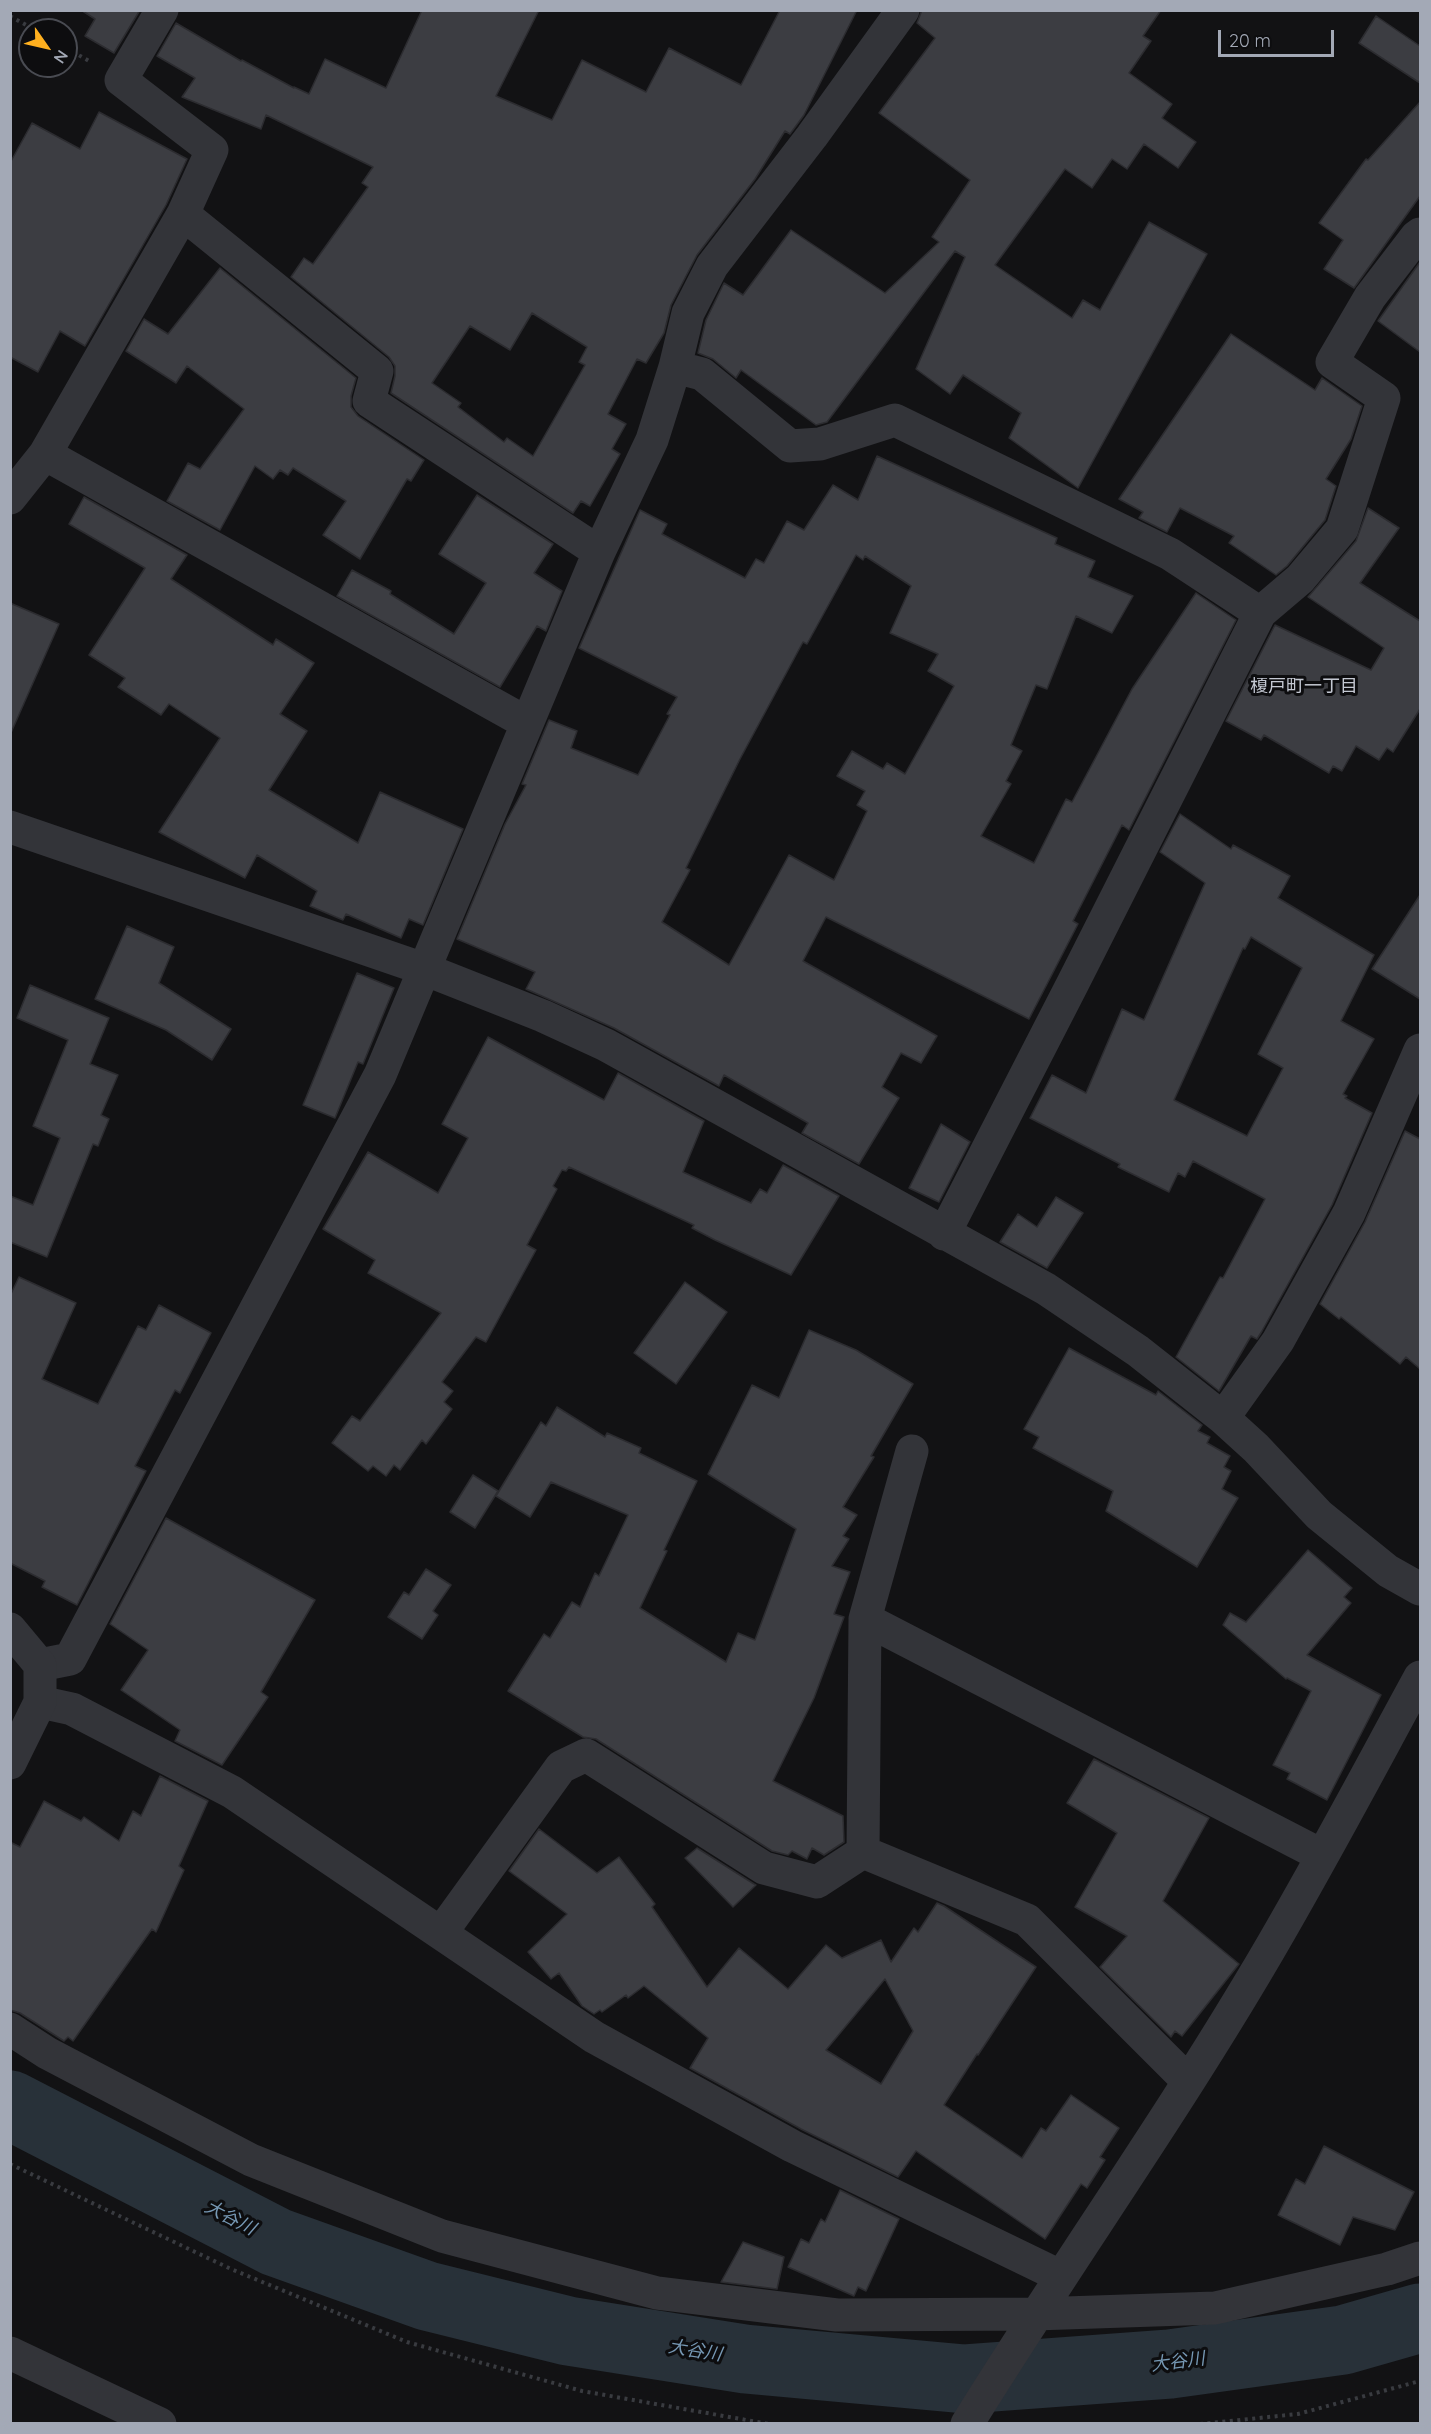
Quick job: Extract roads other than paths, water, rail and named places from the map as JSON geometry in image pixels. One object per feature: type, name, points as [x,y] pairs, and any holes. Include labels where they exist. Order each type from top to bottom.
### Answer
[{"type":"street","points":[[10,498],[45,454],[183,214],[212,150],[121,80],[162,10]]},
{"type":"street","points":[[40,1665],[70,1659],[380,1075],[599,552],[652,440],[675,367],[688,313],[712,267],[812,136],[903,10]]},
{"type":"street","points":[[183,214],[377,370],[369,401],[599,552]]},
{"type":"street","points":[[944,1234],[1260,613],[1300,579],[1342,529],[1384,398],[1332,362],[1370,297],[1420,234]]},
{"type":"street","points":[[675,367],[702,374],[790,446],[820,444],[895,420],[1170,554],[1260,613]]},
{"type":"street","points":[[45,454],[527,723]]},
{"type":"street","points":[[10,827],[424,969],[543,1016],[606,1045],[1046,1289],[1138,1351],[1223,1418],[1256,1448],[1319,1515],[1388,1571],[1420,1589]]},
{"type":"street","points":[[1223,1418],[1278,1341],[1349,1212],[1420,1050]]},
{"type":"street","points":[[863,1852],[865,1619],[912,1451]]},
{"type":"street","points":[[865,1619],[1322,1855]]},
{"type":"street","points":[[10,1629],[40,1665],[40,1702],[10,1763]]},
{"type":"street","points":[[967,2424],[1031,2320],[1256,1973],[1420,1677]]},
{"type":"street","points":[[40,1702],[72,1709],[232,1792],[594,2037],[792,2146],[1060,2276]]},
{"type":"street","points":[[441,1933],[561,1767],[586,1755],[764,1868],[817,1882],[863,1852]]},
{"type":"street","points":[[863,1852],[1027,1920],[1188,2081]]},
{"type":"street","points":[[10,2029],[47,2052],[251,2160],[442,2236],[657,2293],[837,2315],[1031,2320],[1215,2308],[1387,2269],[1420,2259]]},
{"type":"street","points":[[10,2352],[160,2424]]},
{"type":"waterway","name":"大谷川","points":[[10,2105],[276,2242],[427,2296],[568,2331],[745,2359],[965,2379],[1170,2364],[1343,2340],[1420,2318]]},
{"type":"district","name":"榎戸町一丁目","points":[[1304,687]]}]
